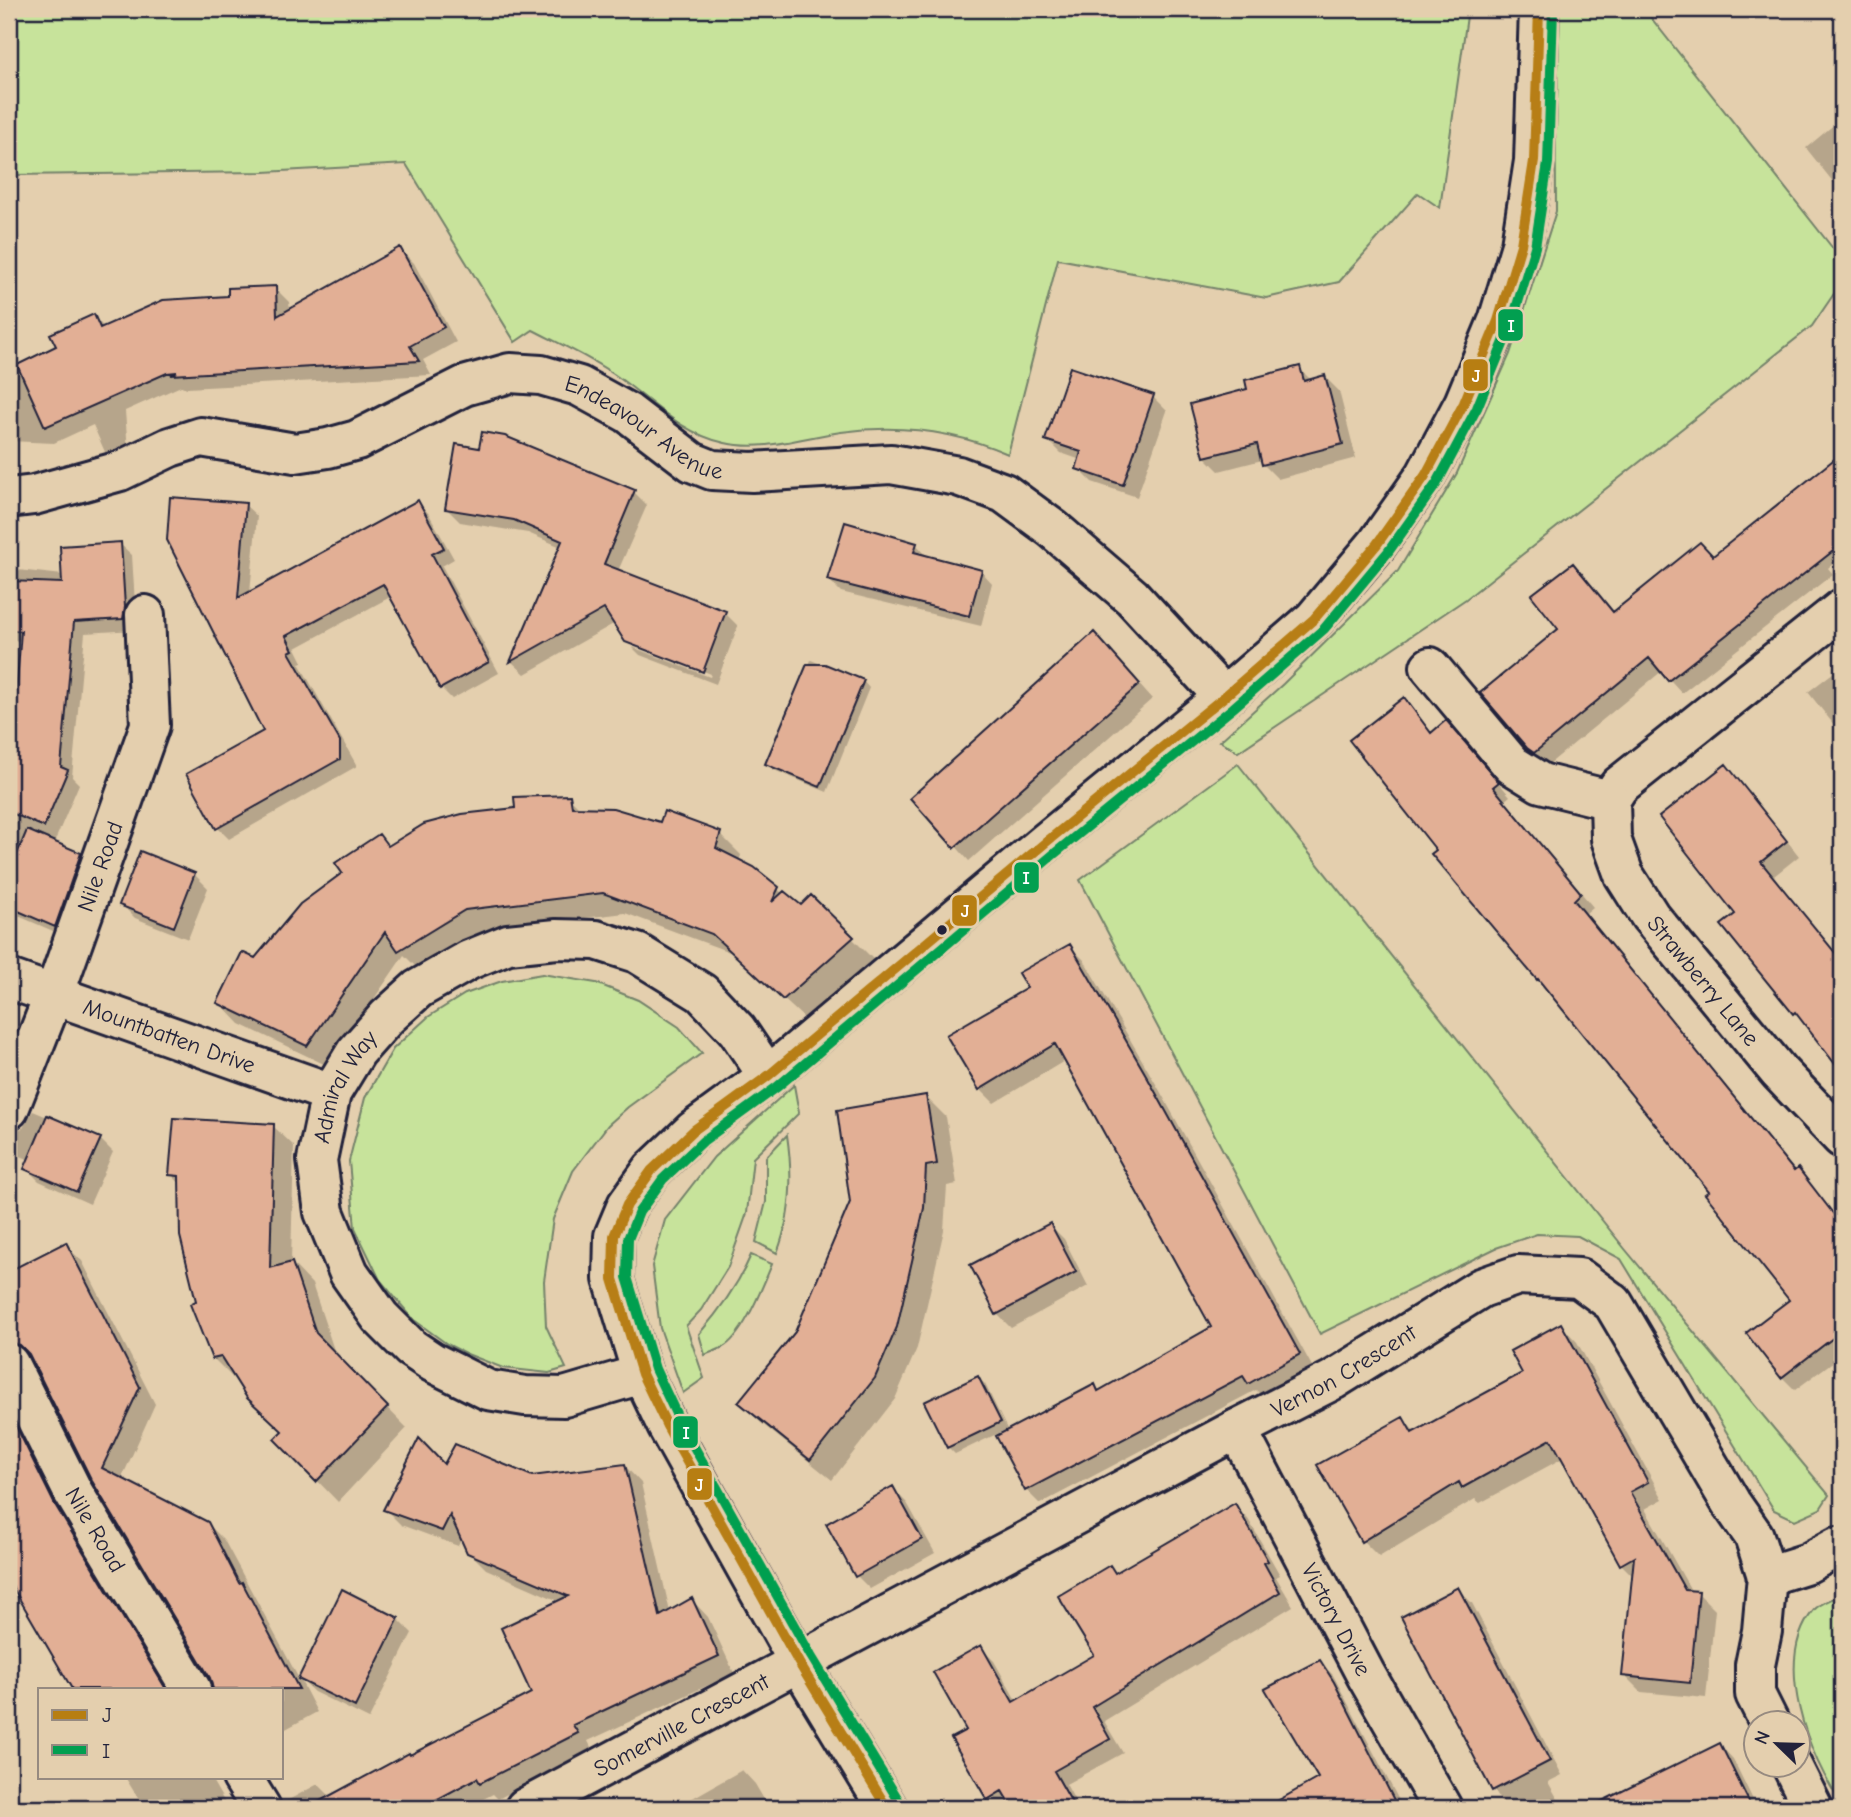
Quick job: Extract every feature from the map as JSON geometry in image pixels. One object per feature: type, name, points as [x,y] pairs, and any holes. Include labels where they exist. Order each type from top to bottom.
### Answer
[{"type":"street","points":[[887,1808],[799,1663],[667,1426],[642,1374],[613,1279],[614,1236],[626,1205],[652,1170],[694,1130],[768,1076],[1045,843],[1224,697],[1314,619],[1377,544],[1425,476],[1464,403],[1498,321],[1521,245],[1534,161],[1539,9]]},
{"type":"street","name":"Endeavour Avenue","points":[[9,498],[34,495],[120,471],[170,447],[201,437],[295,453],[328,448],[357,440],[464,386],[510,373],[541,375],[579,386],[628,413],[692,462],[712,470],[752,472],[891,464],[958,475],[1004,493],[1053,529],[1132,597],[1224,697]]},
{"type":"street","points":[[1430,667],[1511,765],[1541,783],[1610,800],[1619,786],[1842,609]]},
{"type":"street","name":"Nile Road","points":[[9,1109],[54,995],[150,725],[145,615]]},
{"type":"street","name":"Strawberry Lane","points":[[1610,800],[1611,839],[1624,875],[1650,916],[1779,1072],[1842,1138]]},
{"type":"street","name":"Admiral Way","points":[[642,1374],[564,1397],[525,1396],[488,1390],[432,1362],[411,1348],[380,1317],[349,1273],[324,1212],[317,1160],[331,1093],[356,1052],[387,1017],[418,989],[469,960],[509,944],[557,939],[596,940],[637,953],[702,993],[737,1030],[768,1076]]},
{"type":"street","name":"Mountbatten Drive","points":[[9,979],[331,1093]]},
{"type":"street","name":"Vernon Crescent","points":[[799,1663],[1333,1380],[1481,1288],[1518,1275],[1579,1278],[1613,1303],[1731,1503],[1754,1536],[1767,1576],[1762,1631],[1755,1665],[1755,1694],[1762,1708]]},
{"type":"street","name":"Nile Road","points":[[9,1364],[73,1492],[190,1688]]},
{"type":"street","name":"Victory Drive","points":[[1237,1429],[1366,1675],[1442,1808]]},
{"type":"street","points":[[1767,1576],[1808,1563],[1837,1547]]},
{"type":"street","name":"Somerville Crescent","points":[[525,1808],[799,1663]]},
{"type":"street","points":[[243,1778],[261,1808]]},
{"type":"street","points":[[1798,1778],[1813,1808]]},
{"type":"green space","points":[[9,9],[1468,9],[1440,208],[1418,193],[1339,282],[1266,298],[1058,259],[1008,454],[968,440],[905,429],[841,432],[754,446],[725,443],[696,433],[601,366],[533,330],[515,342],[406,164],[264,172],[9,175]]},
{"type":"green space","points":[[1555,9],[1644,9],[1842,260],[1842,282],[1812,326],[1466,599],[1238,752],[1220,741],[1283,684],[1398,571],[1457,473],[1510,354],[1556,211]]},
{"type":"green space","points":[[1238,764],[1625,1249],[1829,1495],[1820,1509],[1795,1520],[1774,1510],[1621,1259],[1578,1236],[1537,1234],[1496,1248],[1320,1334],[1080,880]]},
{"type":"green space","points":[[542,974],[596,983],[638,1000],[679,1027],[702,1053],[628,1107],[608,1125],[573,1171],[553,1219],[544,1281],[546,1326],[566,1368],[549,1373],[503,1368],[467,1354],[447,1344],[414,1320],[380,1280],[355,1228],[349,1161],[365,1098],[393,1049],[428,1017],[465,994],[502,981]]},
{"type":"green space","points":[[794,1085],[799,1113],[753,1158],[747,1213],[728,1267],[701,1310],[686,1326],[704,1378],[683,1393],[660,1328],[652,1266],[665,1220],[714,1157]]},
{"type":"green space","points":[[787,1135],[790,1195],[786,1224],[777,1253],[756,1242],[766,1202],[766,1157]]},
{"type":"green space","points":[[751,1255],[772,1264],[758,1296],[740,1330],[732,1339],[723,1347],[705,1355],[699,1334],[728,1296]]},
{"type":"green space","points":[[1842,1594],[1842,1804],[1812,1747],[1812,1708],[1800,1708],[1795,1681],[1796,1655],[1802,1631],[1814,1610]]},
{"type":"building","points":[[400,247],[444,327],[410,346],[419,361],[171,375],[177,372],[167,373],[45,427],[17,365],[56,346],[50,334],[94,314],[100,328],[163,300],[228,296],[228,288],[276,286],[277,316]]},
{"type":"building","points":[[1300,366],[1304,381],[1325,375],[1343,444],[1262,465],[1257,444],[1204,457],[1190,404],[1247,389],[1245,380]]},
{"type":"building","points":[[1070,367],[1154,395],[1123,485],[1076,469],[1081,452],[1045,440]]},
{"type":"building","points":[[482,432],[505,436],[635,490],[604,564],[726,611],[703,672],[625,642],[604,609],[510,662],[562,541],[514,520],[445,509],[456,444],[479,448]]},
{"type":"building","points":[[1842,453],[1842,544],[1668,681],[1649,658],[1534,753],[1480,693],[1558,629],[1531,595],[1573,563],[1613,612],[1700,542],[1713,556]]},
{"type":"building","points":[[170,497],[246,503],[238,598],[418,500],[444,548],[432,554],[489,662],[440,689],[383,584],[286,636],[293,650],[289,652],[340,741],[340,759],[216,829],[186,774],[263,731],[167,540]]},
{"type":"building","points":[[845,522],[917,543],[914,552],[982,570],[969,616],[827,580]]},
{"type":"building","points":[[121,542],[125,607],[123,619],[74,622],[61,767],[68,770],[44,827],[9,812],[9,746],[12,747],[21,631],[9,630],[9,581],[62,583],[60,546]]},
{"type":"building","points":[[1094,632],[1140,684],[954,848],[910,798]]},
{"type":"building","points":[[807,664],[825,664],[864,680],[820,787],[765,764]]},
{"type":"building","points":[[1404,697],[1431,733],[1446,720],[1499,782],[1493,787],[1581,893],[1574,900],[1794,1171],[1798,1168],[1842,1225],[1842,1331],[1781,1378],[1746,1333],[1789,1300],[1705,1194],[1709,1191],[1538,979],[1431,854],[1436,850],[1349,740]]},
{"type":"building","points":[[1726,764],[1787,841],[1761,862],[1842,961],[1842,1073],[1795,1012],[1793,1014],[1721,925],[1735,914],[1659,817]]},
{"type":"building","points":[[570,795],[572,807],[613,808],[660,822],[664,811],[721,832],[716,848],[754,867],[779,887],[772,902],[784,891],[801,905],[811,895],[854,937],[783,1000],[712,934],[603,893],[465,910],[398,951],[385,932],[307,1046],[217,1003],[242,952],[255,958],[300,904],[342,873],[335,863],[379,834],[388,846],[424,824],[462,814],[515,808],[514,797]]},
{"type":"building","points":[[27,830],[81,853],[55,927],[9,907],[9,873]]},
{"type":"building","points":[[140,851],[195,873],[174,927],[119,905]]},
{"type":"building","points":[[1070,944],[1146,1075],[1300,1354],[1248,1384],[1243,1376],[1025,1491],[996,1436],[1095,1384],[1098,1391],[1211,1327],[1055,1044],[979,1090],[946,1035],[1027,988],[1018,973]]},
{"type":"building","points":[[926,1095],[937,1164],[926,1166],[924,1208],[897,1327],[875,1378],[810,1460],[738,1402],[795,1332],[850,1202],[837,1110]]},
{"type":"building","points":[[47,1115],[101,1138],[77,1192],[24,1169]]},
{"type":"building","points":[[174,1118],[274,1124],[270,1268],[292,1262],[316,1333],[388,1407],[316,1482],[274,1439],[282,1431],[247,1398],[221,1357],[212,1359],[190,1304],[196,1301],[180,1236],[179,1176],[169,1175]]},
{"type":"building","points":[[1050,1223],[1076,1272],[996,1315],[970,1265]]},
{"type":"building","points":[[66,1242],[140,1387],[102,1468],[208,1522],[299,1689],[213,1688],[210,1678],[92,1481],[29,1354],[20,1345],[9,1342],[9,1271]]},
{"type":"building","points":[[1561,1323],[1648,1482],[1630,1492],[1685,1590],[1699,1591],[1690,1683],[1622,1676],[1634,1557],[1620,1565],[1551,1439],[1462,1488],[1459,1482],[1361,1542],[1317,1465],[1403,1417],[1412,1433],[1522,1373],[1510,1351]]},
{"type":"building","points":[[978,1376],[1001,1422],[947,1448],[924,1402]]},
{"type":"building","points":[[9,1412],[54,1503],[165,1688],[71,1688],[9,1581]]},
{"type":"building","points":[[419,1438],[444,1464],[455,1444],[532,1476],[625,1464],[660,1616],[692,1598],[719,1656],[573,1725],[578,1733],[480,1783],[477,1778],[421,1808],[307,1808],[409,1753],[410,1755],[531,1693],[501,1628],[568,1596],[467,1553],[450,1515],[442,1531],[383,1510]]},
{"type":"building","points":[[893,1486],[922,1539],[855,1577],[826,1524]]},
{"type":"building","points":[[1235,1503],[1268,1561],[1264,1563],[1280,1592],[1092,1707],[1110,1739],[1054,1771],[1075,1808],[1012,1808],[1002,1791],[987,1800],[951,1738],[966,1730],[933,1672],[981,1645],[1013,1702],[1094,1655],[1058,1596],[1110,1565],[1115,1573]]},
{"type":"building","points":[[1458,1587],[1550,1761],[1492,1791],[1401,1617]]},
{"type":"building","points":[[342,1589],[399,1618],[355,1707],[298,1679]]},
{"type":"building","points":[[1320,1660],[1334,1682],[1398,1808],[1265,1808],[1318,1778],[1265,1689]]},
{"type":"building","points":[[1720,1743],[1752,1808],[1588,1808]]},
{"type":"transit line","name":"J","points":[[887,1808],[799,1663],[667,1426],[642,1374],[613,1279],[614,1236],[627,1205],[652,1170],[694,1130],[768,1076],[1045,843],[1224,697],[1314,619],[1377,544],[1425,476],[1464,403],[1498,321],[1521,245],[1534,161],[1539,9]]},
{"type":"transit line","name":"I","points":[[899,1801],[811,1656],[679,1420],[655,1369],[627,1277],[628,1239],[639,1212],[663,1179],[703,1141],[777,1087],[1054,854],[1233,708],[1324,629],[1388,552],[1437,483],[1477,408],[1511,325],[1535,247],[1548,163],[1553,9]]}]
